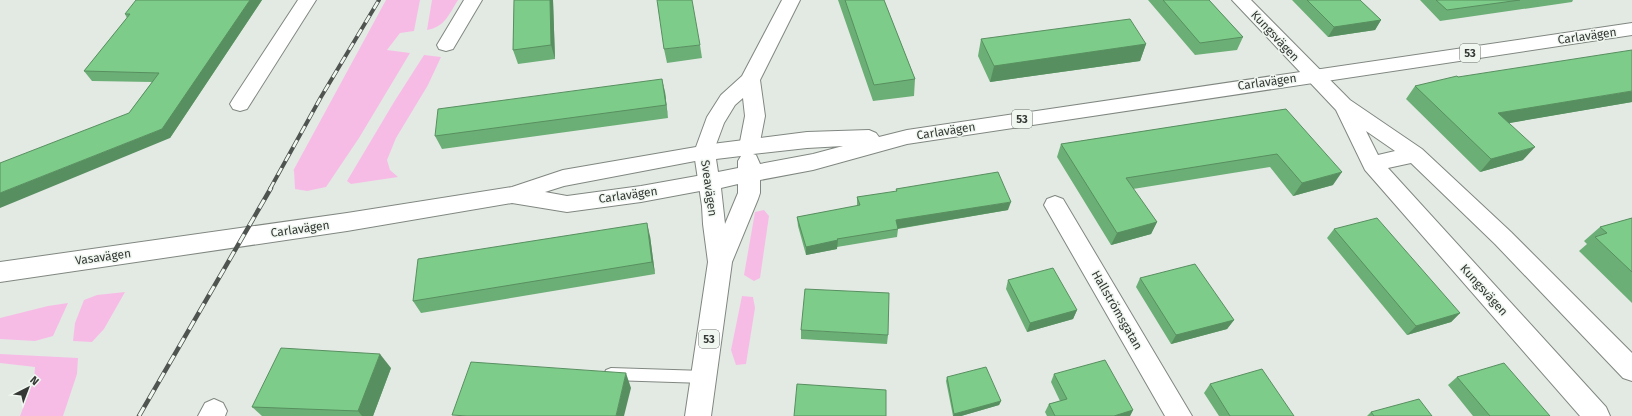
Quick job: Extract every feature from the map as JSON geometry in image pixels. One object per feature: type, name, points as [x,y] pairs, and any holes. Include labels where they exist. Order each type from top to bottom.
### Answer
[{"type":"main road","points":[[240,104],[306,0]]},
{"type":"main road","points":[[446,45],[473,0]]},
{"type":"main road","name":"Sveavägen","points":[[720,262],[714,224],[713,206],[704,153],[714,122],[728,100],[750,80],[791,0]]},
{"type":"main road","name":"Kungsvägen","points":[[1241,0],[1343,105],[1415,154],[1503,238],[1632,370]]},
{"type":"main road","name":"Carlavägen","points":[[512,195],[567,204],[641,194],[813,162],[908,137],[1313,75],[1630,30]]},
{"type":"main road","name":"Sveavägen","points":[[698,416],[720,262],[747,200],[750,174],[749,147],[755,116],[750,80]]},
{"type":"main road","name":"Kungsvägen","points":[[1343,105],[1372,164],[1597,416]]},
{"type":"main road","name":"Carlavägen","points":[[207,243],[512,195],[563,178],[704,153],[807,140],[908,137]]},
{"type":"main road","points":[[1372,164],[1415,154]]},
{"type":"main road","name":"Hallströmsgatan","points":[[1055,205],[1179,416]]},
{"type":"main road","name":"Vasavägen","points":[[0,272],[207,243]]},
{"type":"lane","points":[[596,374],[704,377]]},
{"type":"shaded area","points":[[386,0],[420,0],[414,31],[400,33],[387,50],[410,53],[359,138],[326,187],[307,191],[295,189],[294,170],[293,171]]},
{"type":"shaded area","points":[[432,0],[458,0],[442,23],[427,30]]},
{"type":"shaded area","points":[[424,55],[441,57],[428,85],[396,138],[387,160],[390,170],[398,177],[351,184],[347,181]]},
{"type":"shaded area","points":[[764,210],[769,216],[760,278],[754,281],[744,275],[755,212]]},
{"type":"shaded area","points":[[125,292],[104,329],[92,342],[73,341],[75,323],[84,300],[97,295]]},
{"type":"shaded area","points":[[742,296],[753,297],[755,308],[746,364],[736,365],[731,350]]},
{"type":"shaded area","points":[[68,303],[53,336],[35,341],[0,339],[0,318],[48,306]]},
{"type":"shaded area","points":[[0,354],[78,358],[77,374],[63,416],[20,416],[34,379],[35,367],[0,363]]},
{"type":"building","points":[[136,0],[250,0],[162,129],[0,193],[0,163],[129,113],[159,73],[84,71],[130,14],[125,14]]},
{"type":"building","points":[[514,0],[550,0],[551,45],[513,50]]},
{"type":"building","points":[[657,0],[692,0],[700,45],[664,49]]},
{"type":"building","points":[[845,0],[884,0],[915,79],[874,85]]},
{"type":"building","points":[[1163,0],[1209,0],[1243,37],[1200,43]]},
{"type":"building","points":[[1307,0],[1360,0],[1381,20],[1334,27]]},
{"type":"building","points":[[1436,0],[1520,0],[1447,10]]},
{"type":"building","points":[[1130,19],[1146,44],[994,66],[981,39]]},
{"type":"building","points":[[1632,50],[1632,91],[1498,113],[1535,147],[1491,159],[1415,86],[1457,76]]},
{"type":"building","points":[[662,79],[666,105],[435,136],[438,109]]},
{"type":"building","points":[[1286,109],[1342,172],[1302,183],[1277,154],[1126,178],[1157,222],[1117,233],[1061,144]]},
{"type":"building","points":[[998,172],[1011,202],[896,220],[898,229],[837,239],[838,240],[806,247],[797,217],[860,205],[857,197]]},
{"type":"building","points":[[1377,218],[1460,313],[1416,326],[1334,229]]},
{"type":"building","points":[[1632,218],[1632,272],[1595,237],[1607,233],[1600,227]]},
{"type":"building","points":[[647,223],[652,262],[413,301],[418,259]]},
{"type":"building","points":[[1195,264],[1234,320],[1176,335],[1140,278]]},
{"type":"building","points":[[1053,268],[1077,310],[1030,323],[1008,280]]},
{"type":"building","points":[[805,289],[889,293],[888,335],[801,330]]},
{"type":"building","points":[[281,348],[380,354],[358,411],[252,407]]},
{"type":"building","points":[[1105,360],[1133,410],[1114,416],[1055,416],[1049,404],[1067,399],[1054,374]]},
{"type":"building","points":[[471,362],[626,373],[616,416],[452,415]]},
{"type":"building","points":[[1504,363],[1550,416],[1490,416],[1457,377]]},
{"type":"building","points":[[986,367],[1001,401],[954,414],[947,377]]},
{"type":"building","points":[[1262,369],[1294,416],[1230,416],[1210,384]]},
{"type":"building","points":[[797,384],[886,390],[886,416],[794,416]]},
{"type":"building","points":[[1419,399],[1432,416],[1374,416],[1371,412]]},
{"type":"railway","points":[[270,189],[321,97],[379,0]]},
{"type":"railway","points":[[139,416],[271,188]]}]
